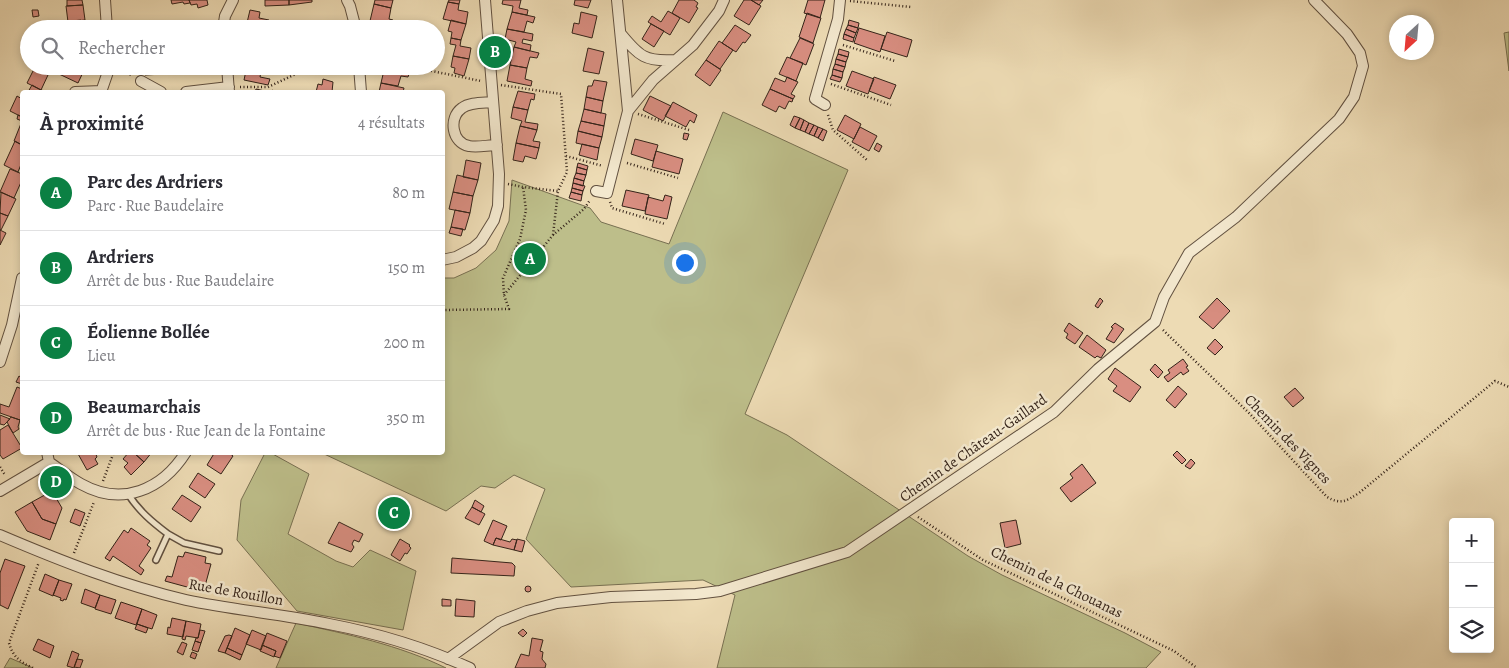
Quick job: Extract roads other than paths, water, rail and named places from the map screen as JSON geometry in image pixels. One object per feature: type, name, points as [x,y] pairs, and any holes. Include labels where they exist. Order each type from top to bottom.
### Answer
[{"type":"street","points":[[106,0],[107,20]]},
{"type":"street","points":[[224,20],[233,0]]},
{"type":"street","points":[[346,0],[350,6],[354,20]]},
{"type":"street","points":[[445,259],[456,257],[473,248],[489,230],[498,206],[500,181],[485,0]]},
{"type":"street","points":[[596,191],[607,193],[628,111],[617,0]]},
{"type":"street","points":[[628,111],[653,80],[693,45],[719,11],[724,0]]},
{"type":"street","points":[[825,105],[815,99],[845,0]]},
{"type":"street","name":"Chemin de Château-Gaillard","points":[[448,658],[499,622],[527,611],[557,604],[611,597],[696,594],[720,591],[847,552],[1054,412],[1098,369],[1155,322],[1164,297],[1189,253],[1236,217],[1339,119],[1354,97],[1363,66],[1360,53],[1347,34],[1314,0]]},
{"type":"street","points":[[621,34],[638,54],[658,61],[675,60]]},
{"type":"street","points":[[102,90],[107,75]]},
{"type":"street","points":[[228,75],[229,90]]},
{"type":"street","points":[[360,75],[361,90]]},
{"type":"street","points":[[141,81],[157,90]]},
{"type":"street","points":[[493,102],[469,105],[462,108],[457,113],[454,130],[455,136],[461,143],[470,146],[497,145]]},
{"type":"street","points":[[0,362],[12,325],[20,287]]},
{"type":"street","points":[[0,491],[48,457],[80,484],[99,491],[127,494],[141,492],[155,485],[174,468],[184,455]]},
{"type":"street","name":"Rue de Rouillon","points":[[0,535],[70,564],[137,587],[188,600],[366,632],[448,658],[470,668]]},
{"type":"lane","points":[[127,494],[138,509],[168,534],[184,543],[219,551]]},
{"type":"lane","points":[[156,560],[168,534]]},
{"type":"place","name":"Ardriers","points":[[495,52]]},
{"type":"place","name":"Parc des Ardriers","points":[[530,259]]},
{"type":"place","name":"Beaumarchais","points":[[56,482]]},
{"type":"place","name":"Éolienne Bollée","points":[[394,513]]}]
